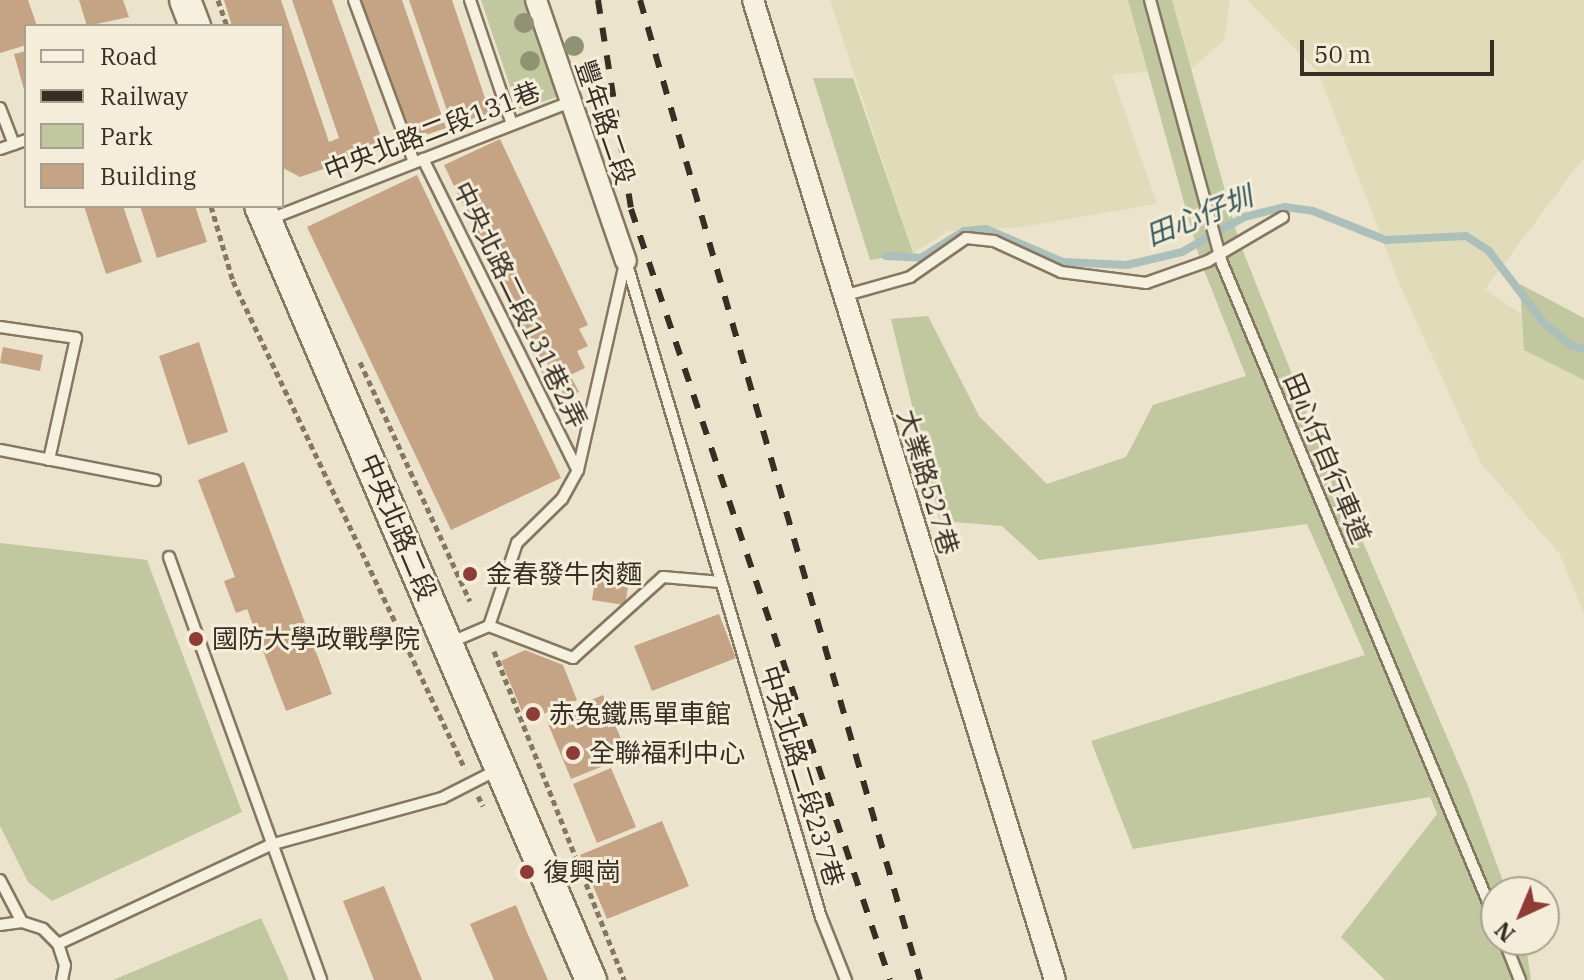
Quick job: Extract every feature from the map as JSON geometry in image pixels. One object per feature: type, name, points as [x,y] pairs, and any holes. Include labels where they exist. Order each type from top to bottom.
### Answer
[{"type":"street","points":[[185,0],[194,24]]},
{"type":"street","name":"豐年路二段","points":[[536,0],[626,261]]},
{"type":"street","name":"大業路527巷","points":[[753,0],[1055,980]]},
{"type":"street","name":"中央北路二段","points":[[262,213],[503,768],[591,980]]},
{"type":"lane","name":"中央北路二段131巷2弄","points":[[354,0],[418,161],[578,470]]},
{"type":"lane","points":[[470,0],[512,124]]},
{"type":"lane","name":"田心仔自行車道","points":[[1150,0],[1220,254],[1480,882]]},
{"type":"lane","name":"中央北路二段131巷","points":[[284,206],[418,161],[570,102]]},
{"type":"lane","points":[[0,108],[14,144]]},
{"type":"lane","points":[[0,149],[24,141]]},
{"type":"lane","points":[[843,296],[910,277],[966,238],[994,241],[1061,272],[1146,283],[1220,254],[1283,217]]},
{"type":"lane","points":[[489,626],[517,543],[562,499],[578,470],[626,261]]},
{"type":"lane","name":"中央北路二段237巷","points":[[626,261],[821,917],[846,980]]},
{"type":"lane","points":[[0,327],[76,338],[49,460]]},
{"type":"lane","points":[[0,450],[155,480]]},
{"type":"lane","points":[[169,557],[321,980]]},
{"type":"lane","points":[[448,644],[489,626],[573,658],[663,577],[721,582]]},
{"type":"lane","points":[[58,944],[270,845],[442,798],[503,768]]},
{"type":"lane","points":[[0,880],[22,922]]},
{"type":"lane","points":[[0,925],[22,922],[43,929],[58,944],[65,965],[62,980]]},
{"type":"lane","points":[[1510,956],[1520,980]]},
{"type":"path","points":[[218,0],[226,24]]},
{"type":"path","points":[[212,208],[233,281],[483,806]]},
{"type":"path","points":[[352,346],[470,601]]},
{"type":"path","points":[[494,651],[624,980]]},
{"type":"shaded area","points":[[830,0],[1230,0],[1224,40],[1192,68],[1112,75],[1157,204],[1022,227],[948,231],[913,253]]},
{"type":"shaded area","points":[[1247,0],[1584,0],[1584,157],[1485,289],[1584,357],[1584,614],[1559,553],[1480,462],[1400,285],[1318,72]]},
{"type":"green space","points":[[481,0],[527,0],[560,96],[518,110]]},
{"type":"green space","points":[[1128,0],[1172,0],[1239,241],[1309,417],[1468,786],[1501,876],[1480,876],[1480,956],[1527,956],[1531,980],[1385,980],[1341,937],[1437,814],[1430,797],[1133,849],[1091,741],[1365,655],[1307,524],[1039,560],[1002,526],[940,521],[891,319],[928,316],[979,416],[1047,484],[1126,457],[1153,405],[1246,376],[1200,260]]},
{"type":"green space","points":[[813,78],[853,78],[913,253],[870,260]]},
{"type":"green space","points":[[1520,284],[1584,318],[1584,380],[1524,350]]},
{"type":"green space","points":[[0,543],[147,560],[242,812],[52,901],[28,882],[0,826]]},
{"type":"green space","points":[[261,918],[289,980],[113,980]]},
{"type":"building","points":[[0,0],[28,0],[36,24],[24,24],[24,46],[0,53]]},
{"type":"building","points":[[79,0],[123,0],[129,17],[86,24]]},
{"type":"building","points":[[224,0],[281,0],[329,142],[339,138],[292,0],[332,0],[385,148],[300,177],[284,169],[284,24],[231,24]]},
{"type":"building","points":[[359,0],[402,0],[446,128],[408,141]]},
{"type":"building","points":[[409,0],[452,0],[490,113],[452,125]]},
{"type":"building","points":[[24,52],[24,89],[14,54]]},
{"type":"building","points":[[500,139],[588,325],[579,329],[588,346],[577,351],[585,368],[570,375],[579,392],[556,402],[444,165]]},
{"type":"building","points":[[417,175],[561,478],[451,530],[307,227]]},
{"type":"building","points":[[85,208],[124,208],[142,262],[106,274]]},
{"type":"building","points":[[141,208],[196,208],[207,242],[157,258]]},
{"type":"building","points":[[199,342],[228,432],[188,445],[159,356]]},
{"type":"building","points":[[3,347],[43,355],[40,371],[0,363]]},
{"type":"building","points":[[244,462],[332,694],[286,711],[247,609],[236,613],[224,581],[235,577],[198,480]]},
{"type":"building","points":[[598,564],[631,569],[625,605],[592,600]]},
{"type":"building","points":[[719,614],[736,658],[652,691],[634,646]]},
{"type":"building","points":[[525,650],[563,665],[577,700],[526,721],[501,661]]},
{"type":"building","points":[[603,695],[628,756],[571,779],[546,719]]},
{"type":"building","points":[[611,768],[636,827],[597,843],[573,784]]},
{"type":"building","points":[[662,821],[689,886],[607,919],[580,855]]},
{"type":"building","points":[[384,886],[422,980],[374,980],[343,901]]},
{"type":"building","points":[[516,905],[548,980],[494,980],[470,924]]},
{"type":"waterway","name":"田心仔圳","points":[[886,256],[921,258],[964,231],[986,229],[1063,262],[1127,265],[1182,252],[1244,217],[1285,207],[1313,211],[1386,240],[1466,236],[1489,251],[1543,322],[1570,345],[1584,349]]},
{"type":"railway","points":[[598,0],[631,209],[890,980]]},
{"type":"railway","points":[[640,0],[920,980]]},
{"type":"place","name":"金春發牛肉麵","points":[[470,574]]},
{"type":"place","name":"國防大學政戰學院","points":[[196,639]]},
{"type":"place","name":"赤兔鐵馬單車館","points":[[533,714]]},
{"type":"place","name":"全聯福利中心","points":[[573,753]]},
{"type":"place","name":"復興崗","points":[[527,872]]}]
